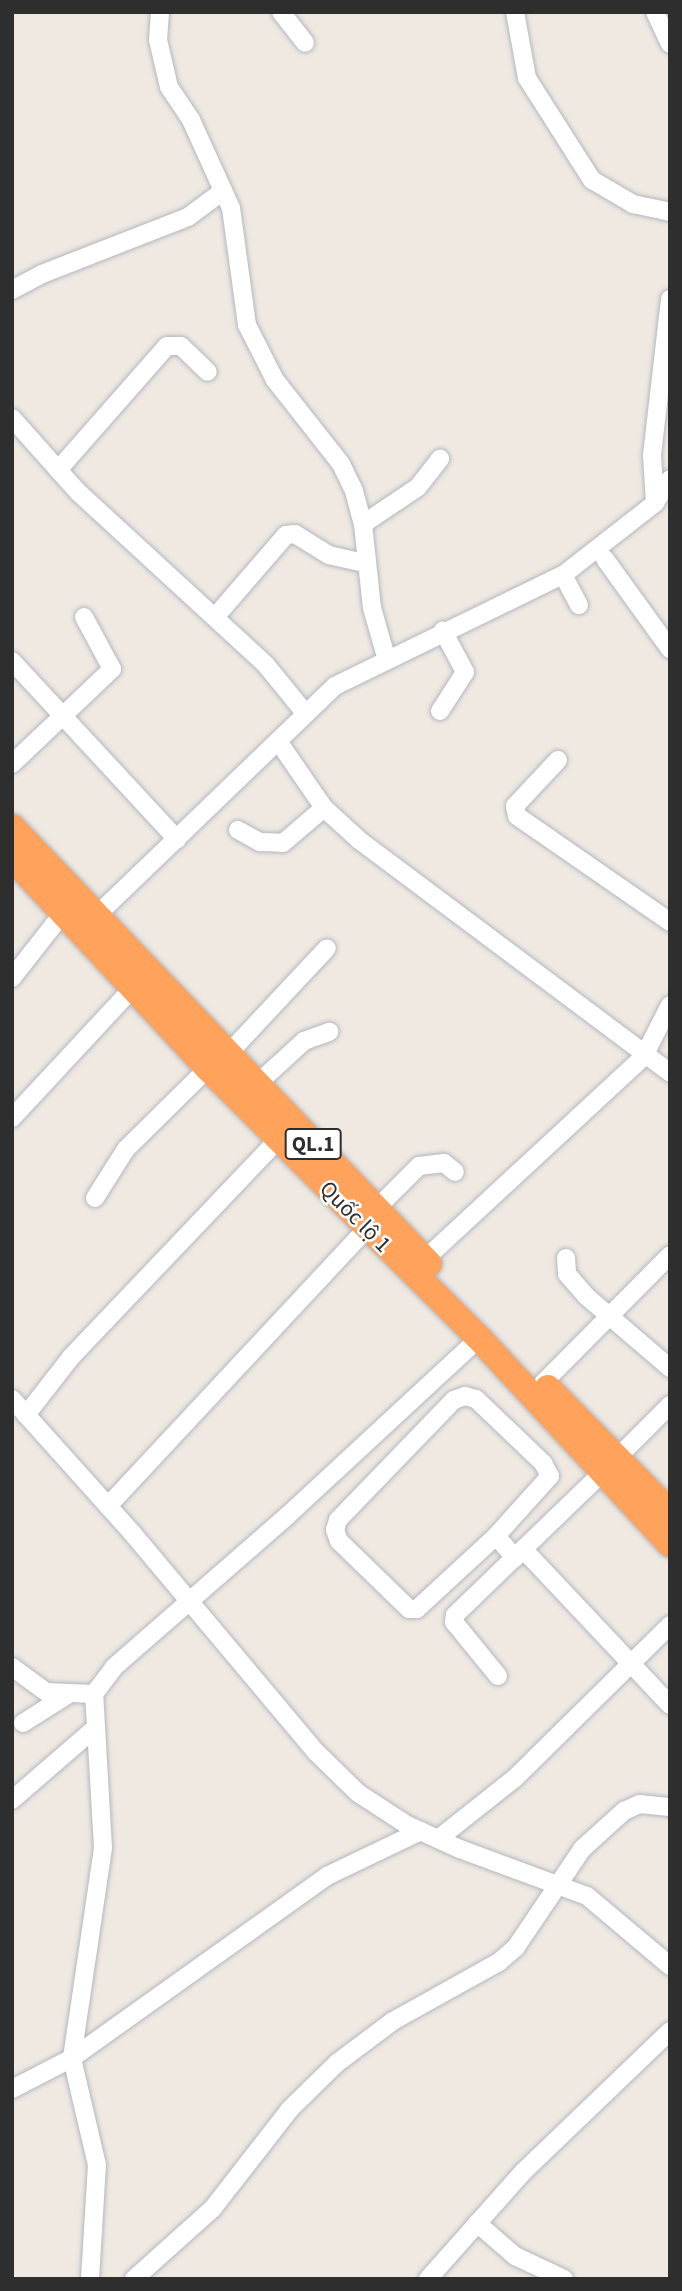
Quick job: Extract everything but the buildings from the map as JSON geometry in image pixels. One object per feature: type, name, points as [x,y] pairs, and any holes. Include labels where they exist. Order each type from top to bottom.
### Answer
[{"type":"highway","name":"Quốc lộ 1","points":[[12,827],[95,917],[217,1061],[278,1140],[424,1260],[543,1383],[611,1465],[670,1545]]},
{"type":"highway","name":"Quốc lộ 1","points":[[12,858],[133,988],[217,1061],[256,1085],[479,1338],[611,1465],[670,1512]]},
{"type":"street","points":[[160,12],[158,40],[169,88],[191,120],[223,191],[237,231],[247,325],[275,380],[341,464],[363,524],[365,564],[387,660]]},
{"type":"street","points":[[281,12],[305,43]]},
{"type":"street","points":[[515,12],[527,78],[592,180],[633,204],[670,212]]},
{"type":"street","points":[[655,12],[670,44]]},
{"type":"street","points":[[12,290],[42,274],[187,217],[223,191]]},
{"type":"street","points":[[654,503],[652,455],[670,299]]},
{"type":"street","points":[[58,470],[167,346],[181,346],[208,372]]},
{"type":"street","points":[[12,418],[19,440],[58,470],[216,616],[266,665],[306,714]]},
{"type":"street","points":[[363,524],[418,487],[439,459]]},
{"type":"street","points":[[95,917],[335,686],[443,631],[564,575],[654,503],[670,479]]},
{"type":"street","points":[[216,616],[286,536],[305,539],[329,555],[365,564]]},
{"type":"street","points":[[605,559],[670,649]]},
{"type":"street","points":[[564,575],[579,605]]},
{"type":"street","points":[[12,764],[112,669],[84,617]]},
{"type":"street","points":[[440,711],[465,672],[443,631]]},
{"type":"street","points":[[12,661],[177,839]]},
{"type":"street","points":[[278,741],[324,808],[416,887],[670,1073]]},
{"type":"street","points":[[558,761],[515,806],[517,817],[670,922]]},
{"type":"street","points":[[238,830],[260,842],[283,843],[324,808]]},
{"type":"street","points":[[12,978],[63,913]]},
{"type":"street","points":[[96,1198],[134,1140],[217,1061],[327,948]]},
{"type":"street","points":[[12,1118],[133,988]]},
{"type":"street","points":[[424,1260],[644,1056],[670,1005]]},
{"type":"street","points":[[256,1085],[304,1041],[329,1032]]},
{"type":"street","points":[[26,1415],[72,1356],[278,1140]]},
{"type":"street","points":[[108,1506],[419,1166],[444,1163],[455,1172]]},
{"type":"street","points":[[543,1383],[611,1318],[670,1255]]},
{"type":"street","points":[[566,1258],[567,1274],[611,1318],[670,1368]]},
{"type":"street","points":[[90,2279],[97,2165],[72,2057],[103,1848],[94,1694],[114,1667],[188,1600],[287,1517],[479,1338]]},
{"type":"street","points":[[465,1396],[476,1399],[543,1463],[550,1476],[496,1535],[417,1609],[409,1609],[339,1541],[335,1530],[338,1520],[454,1400],[465,1396]]},
{"type":"street","points":[[12,1399],[108,1506],[316,1752],[358,1793],[438,1839],[558,1882],[606,1909],[670,1966]]},
{"type":"street","points":[[498,1676],[453,1619],[670,1405]]},
{"type":"street","points":[[496,1535],[519,1553],[670,1705]]},
{"type":"street","points":[[438,1839],[515,1778],[670,1625]]},
{"type":"street","points":[[12,1667],[46,1692],[66,1695],[94,1694]]},
{"type":"street","points":[[23,1723],[66,1695]]},
{"type":"street","points":[[12,1800],[95,1728]]},
{"type":"street","points":[[134,2279],[221,2200],[311,2086],[393,2021],[499,1962],[516,1947],[582,1849],[624,1811],[640,1804],[670,1807]]},
{"type":"street","points":[[12,2089],[72,2057],[327,1876],[421,1831]]},
{"type":"street","points":[[428,2279],[524,2171],[670,2031]]},
{"type":"street","points":[[477,2223],[515,2256],[564,2279]]}]
